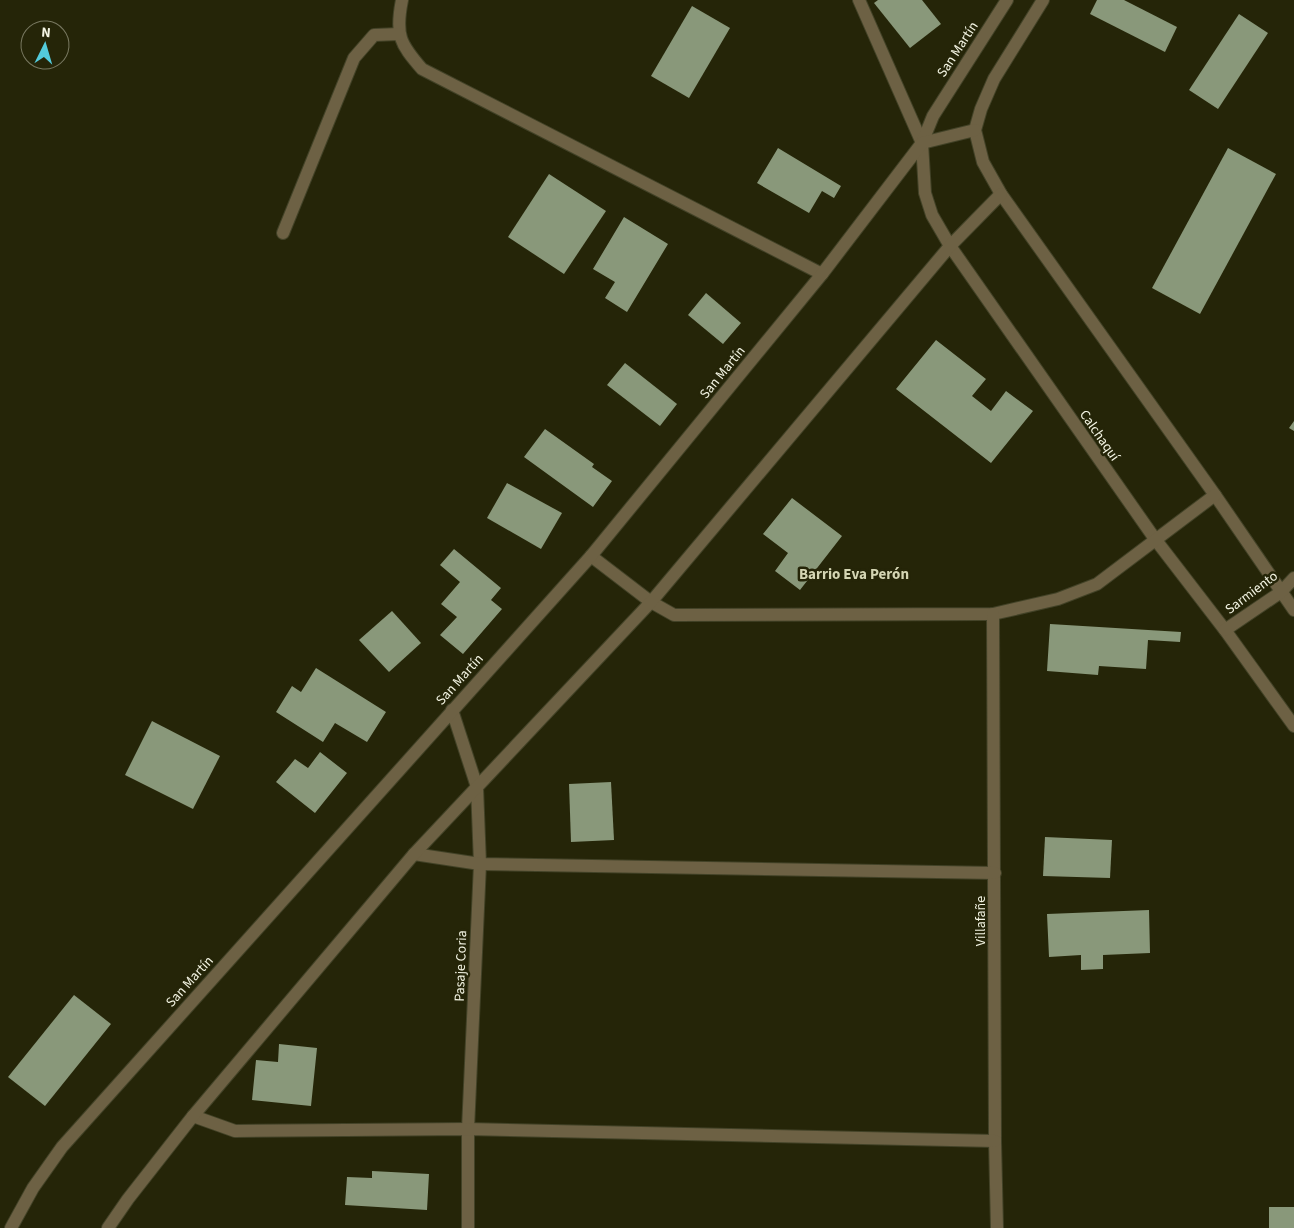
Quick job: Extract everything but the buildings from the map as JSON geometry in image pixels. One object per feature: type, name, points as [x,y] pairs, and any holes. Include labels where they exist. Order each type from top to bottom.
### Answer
[{"type":"street","points":[[402,0],[399,13],[400,34],[405,50],[422,69],[822,274]]},
{"type":"street","points":[[859,0],[922,143],[975,130]]},
{"type":"street","name":"San Martín","points":[[11,1228],[33,1188],[62,1147],[591,556],[822,274],[922,143],[933,116],[1007,0]]},
{"type":"street","points":[[1043,0],[994,79],[981,109],[975,130],[983,162],[1001,194],[1215,495],[1294,610]]},
{"type":"street","points":[[283,233],[354,58],[374,35],[400,34]]},
{"type":"street","name":"Calchaquí","points":[[922,143],[925,194],[932,215],[950,246],[1155,539],[1225,630],[1294,726]]},
{"type":"street","points":[[108,1228],[128,1199],[193,1116],[414,854],[651,602],[950,246],[1001,194]]},
{"type":"street","points":[[591,556],[651,602],[674,615],[993,614],[1058,599],[1097,584],[1215,495]]},
{"type":"street","name":"Sarmiento","points":[[1225,630],[1281,592],[1294,578]]},
{"type":"street","name":"Villafañe","points":[[993,614],[997,1228]]},
{"type":"street","name":"Pasaje Coria","points":[[452,710],[476,787],[480,864],[468,1129],[468,1228]]},
{"type":"street","points":[[414,854],[480,864],[995,873]]},
{"type":"street","points":[[193,1116],[235,1131],[468,1129],[995,1140]]},
{"type":"district","name":"Barrio Eva Perón","points":[[854,574]]}]
